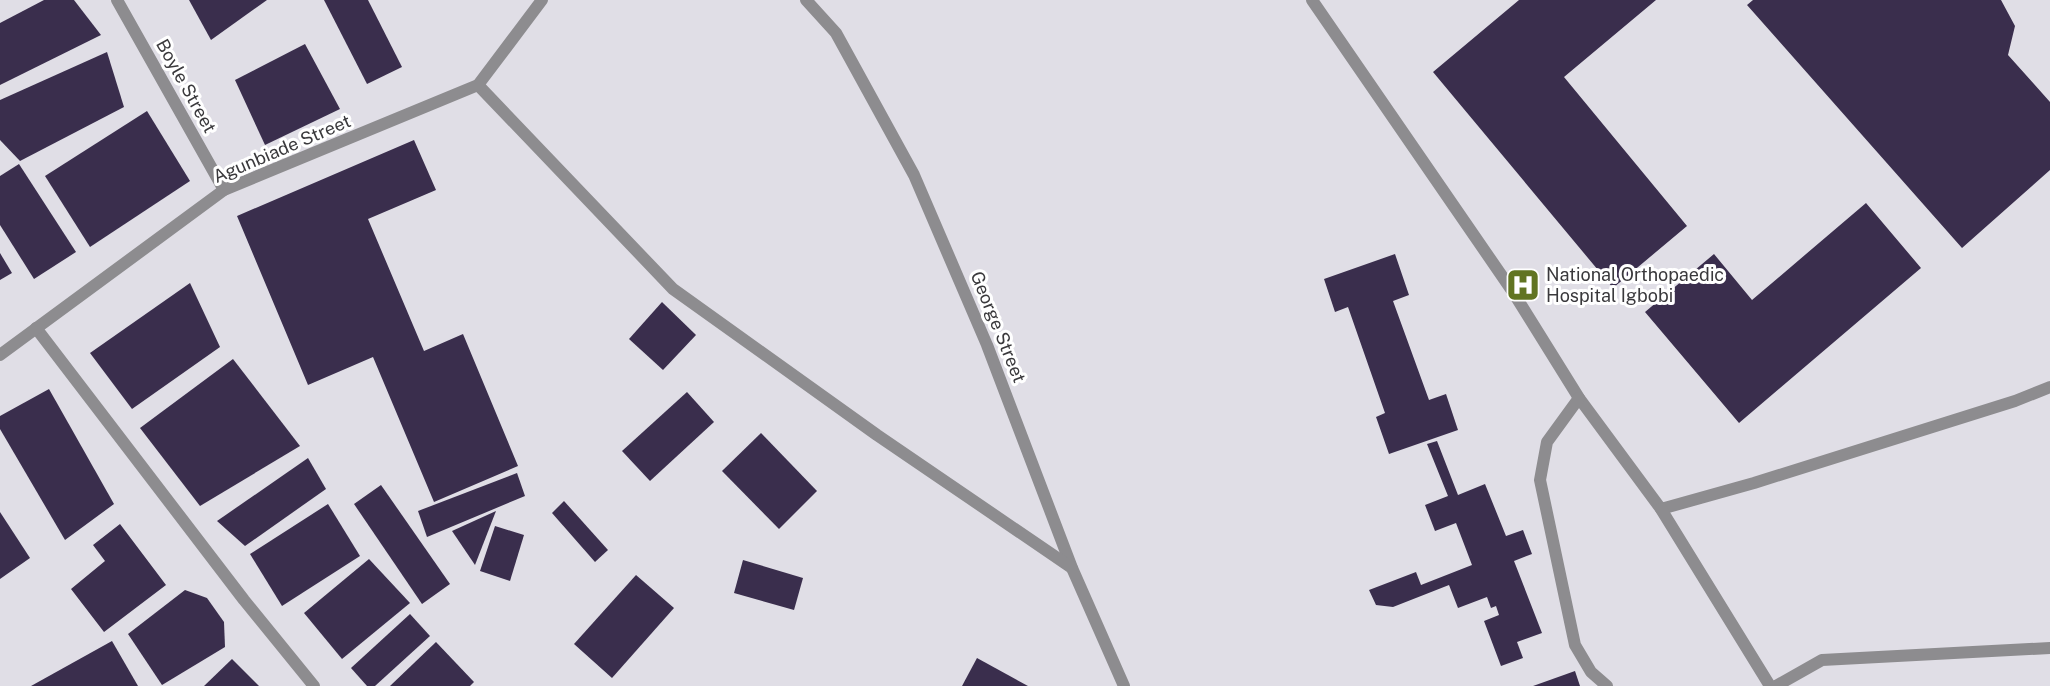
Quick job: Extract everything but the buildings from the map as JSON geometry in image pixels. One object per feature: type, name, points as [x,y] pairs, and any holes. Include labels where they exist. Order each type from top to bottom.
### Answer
[{"type":"street","name":"Boyle Street","points":[[117,0],[224,190]]},
{"type":"street","points":[[542,0],[478,86],[673,289],[877,435],[1072,568]]},
{"type":"street","name":"George Street","points":[[806,0],[836,33],[914,175],[987,345],[1072,568],[1124,686]]},
{"type":"street","points":[[1312,0],[1513,292],[1579,398],[1662,508],[1770,686]]},
{"type":"street","name":"Agunbiade Street","points":[[0,355],[224,190],[478,86]]},
{"type":"street","points":[[36,328],[244,600],[314,686]]},
{"type":"street","points":[[1662,508],[1766,479],[2014,401],[2050,387]]},
{"type":"street","points":[[1579,398],[1547,442],[1540,480],[1575,645],[1592,672],[1607,686]]},
{"type":"street","points":[[1776,686],[1822,660],[2050,648]]},
{"type":"place","name":"National Orthopaedic Hospital Igbobi","points":[[1523,285]]}]
